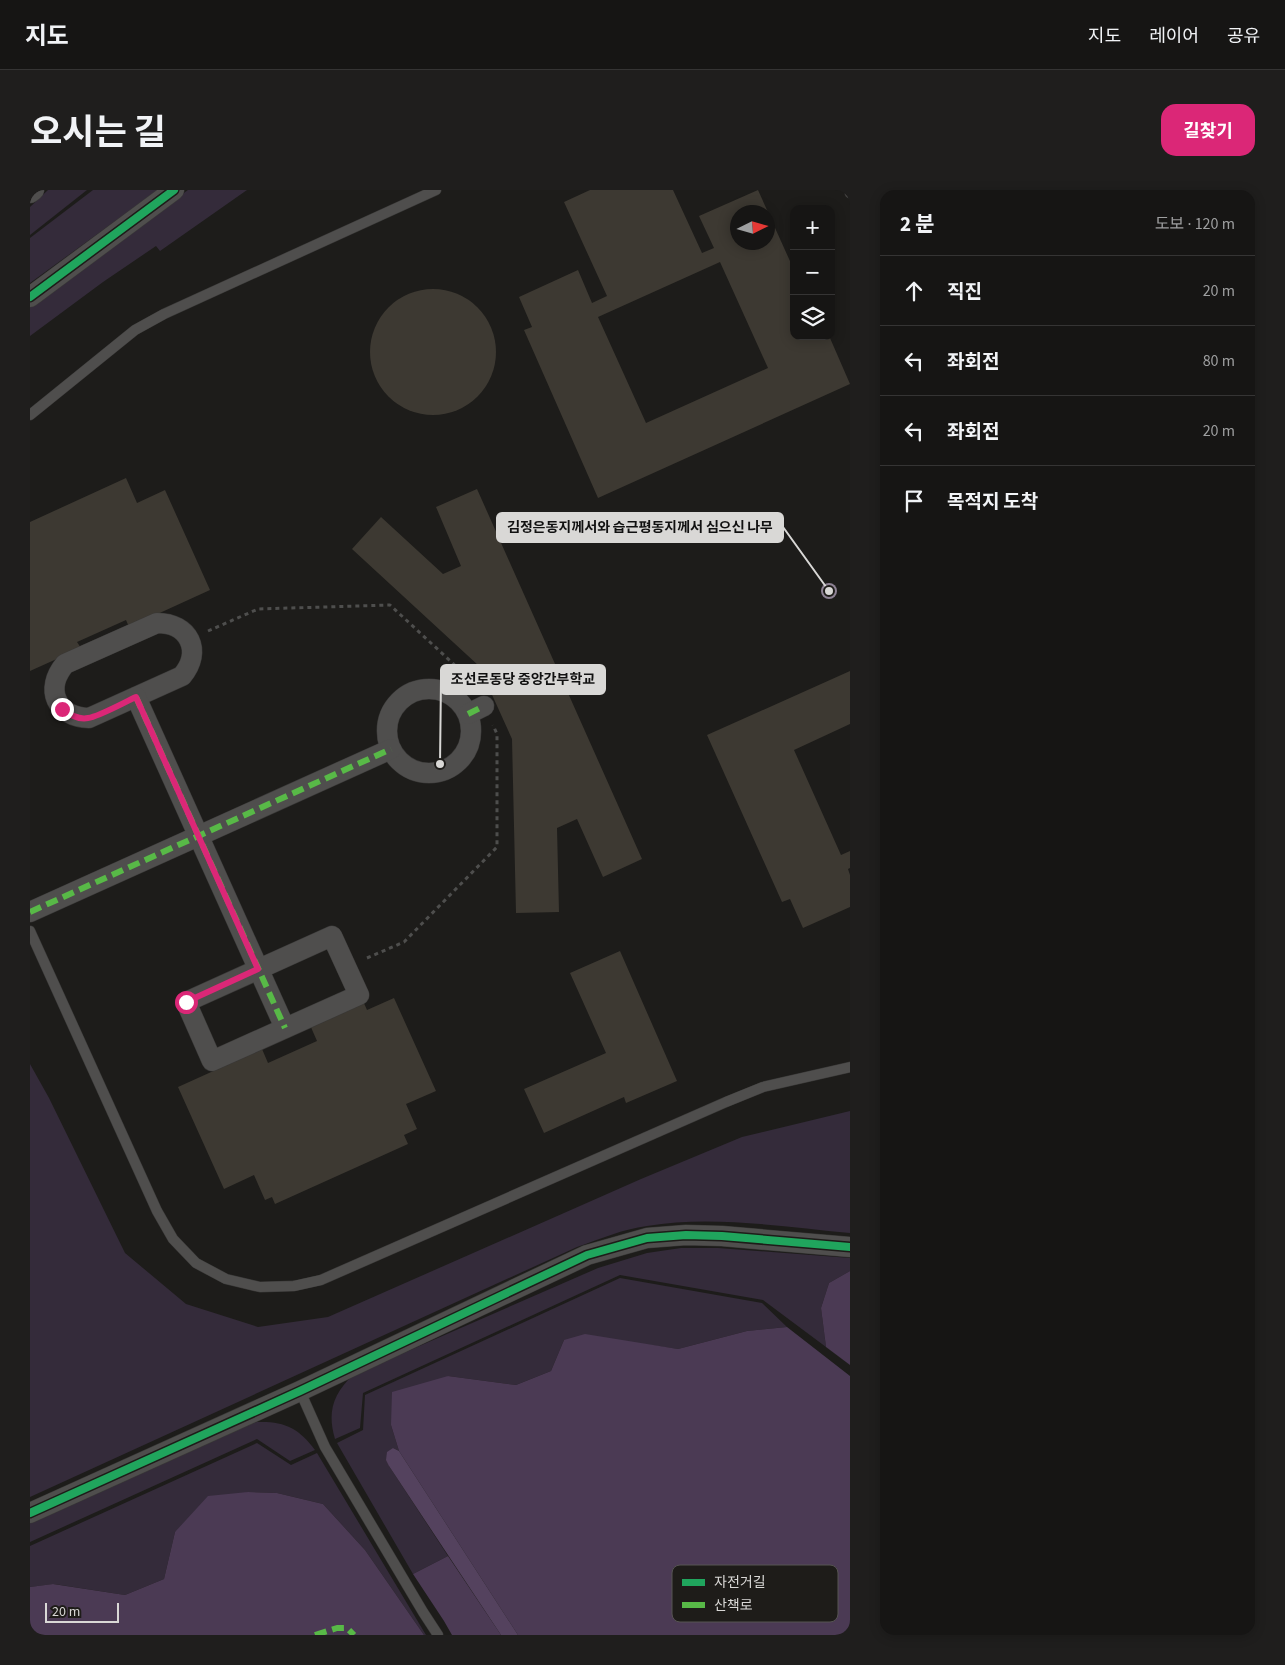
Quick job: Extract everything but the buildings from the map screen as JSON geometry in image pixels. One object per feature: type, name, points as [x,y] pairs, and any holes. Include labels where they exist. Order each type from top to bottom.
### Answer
[{"type":"street","points":[[30,193],[34,190]]},
{"type":"street","points":[[30,297],[174,190]]},
{"type":"street","points":[[157,623],[167,623],[176,626],[190,640],[192,659],[182,676],[136,697],[89,718],[79,718],[70,715],[62,709],[56,700],[55,681],[65,664],[157,623]]},
{"type":"street","points":[[423,689],[437,690],[450,694],[461,703],[476,710],[470,742],[465,755],[455,765],[442,772],[428,774],[415,771],[403,764],[393,754],[391,748],[388,741],[387,727],[391,713],[399,702],[410,694],[423,689]]},
{"type":"street","points":[[136,697],[285,1028]]},
{"type":"street","points":[[30,912],[391,748]]},
{"type":"street","points":[[332,936],[346,967],[359,995],[212,1061],[186,1002],[332,936]]},
{"type":"street","points":[[30,1513],[300,1391],[587,1255],[647,1238],[686,1235],[850,1247]]},
{"type":"lane","points":[[30,415],[135,330],[164,314],[436,190]]},
{"type":"lane","points":[[30,931],[157,1211],[173,1240],[196,1263],[218,1275],[226,1279],[260,1287],[294,1286],[321,1280],[763,1087],[850,1067]]},
{"type":"lane","points":[[300,1391],[325,1446],[422,1612],[438,1635]]},
{"type":"path","points":[[190,640],[258,609],[390,605],[473,682]]},
{"type":"path","points":[[346,967],[404,942],[497,847],[496,734]]},
{"type":"shaded area","points":[[48,190],[87,190],[30,235],[30,207]]},
{"type":"shaded area","points":[[93,190],[158,190],[30,283],[30,238]]},
{"type":"shaded area","points":[[188,190],[247,190],[160,251],[156,246],[103,282],[30,336],[30,306],[66,277]]},
{"type":"shaded area","points":[[30,1064],[49,1098],[125,1253],[186,1304],[258,1327],[328,1317],[641,1179],[742,1137],[850,1111],[850,1233],[722,1222],[672,1223],[629,1229],[577,1247],[30,1497]]},
{"type":"shaded area","points":[[681,1248],[718,1248],[850,1258],[850,1271],[829,1283],[821,1308],[826,1347],[763,1300],[620,1275],[363,1393],[360,1428],[335,1439],[332,1412],[336,1396],[353,1375],[598,1268],[647,1253]]},
{"type":"shaded area","points":[[850,1271],[850,1365],[826,1347],[821,1308],[829,1283]]},
{"type":"shaded area","points":[[620,1278],[762,1303],[787,1327],[747,1331],[678,1349],[650,1345],[564,1340],[551,1371],[516,1385],[448,1376],[391,1425],[399,1451],[393,1448],[389,1466],[448,1556],[413,1574],[337,1443],[363,1430],[365,1395]]},
{"type":"shaded area","points":[[787,1327],[850,1376],[850,1635],[518,1635],[399,1451],[391,1425],[392,1392],[448,1376],[516,1385],[551,1371],[564,1340],[585,1334],[678,1349],[747,1331]]},
{"type":"shaded area","points":[[257,1422],[275,1423],[290,1427],[303,1436],[315,1450],[290,1461],[257,1439],[30,1542],[30,1523],[239,1427]]},
{"type":"shaded area","points":[[257,1443],[291,1465],[317,1453],[426,1635],[424,1635],[365,1550],[323,1504],[277,1493],[248,1492],[175,1532],[164,1579],[125,1595],[54,1584],[30,1587],[30,1546]]},
{"type":"shaded area","points":[[393,1448],[399,1451],[518,1635],[501,1635],[389,1466],[386,1460],[387,1452]]},
{"type":"shaded area","points":[[248,1492],[277,1493],[323,1504],[365,1550],[424,1635],[30,1635],[30,1587],[53,1584],[125,1595],[164,1579],[175,1532],[208,1496]]},
{"type":"shaded area","points":[[448,1556],[501,1635],[452,1635],[413,1574]]},
{"type":"marked path","points":[[136,697],[285,1028]]},
{"type":"marked path","points":[[468,714],[484,706]]},
{"type":"marked path","points":[[30,912],[391,749]]},
{"type":"marked path","points":[[315,1635],[337,1628],[347,1628],[354,1635]]},
{"type":"cycle path","points":[[30,297],[174,190]]},
{"type":"cycle path","points":[[30,1513],[300,1391],[587,1255],[647,1238],[686,1235],[722,1236],[850,1247]]},
{"type":"place","name":"김정은동지께서와 습근평동지께서 심으신 나무","points":[[829,591]]},
{"type":"place","name":"조선로동당 중앙간부학교","points":[[440,764]]},
{"type":"route","points":[[62,709],[70,715],[79,718],[89,718],[136,697],[258,969],[186,1002]]}]
